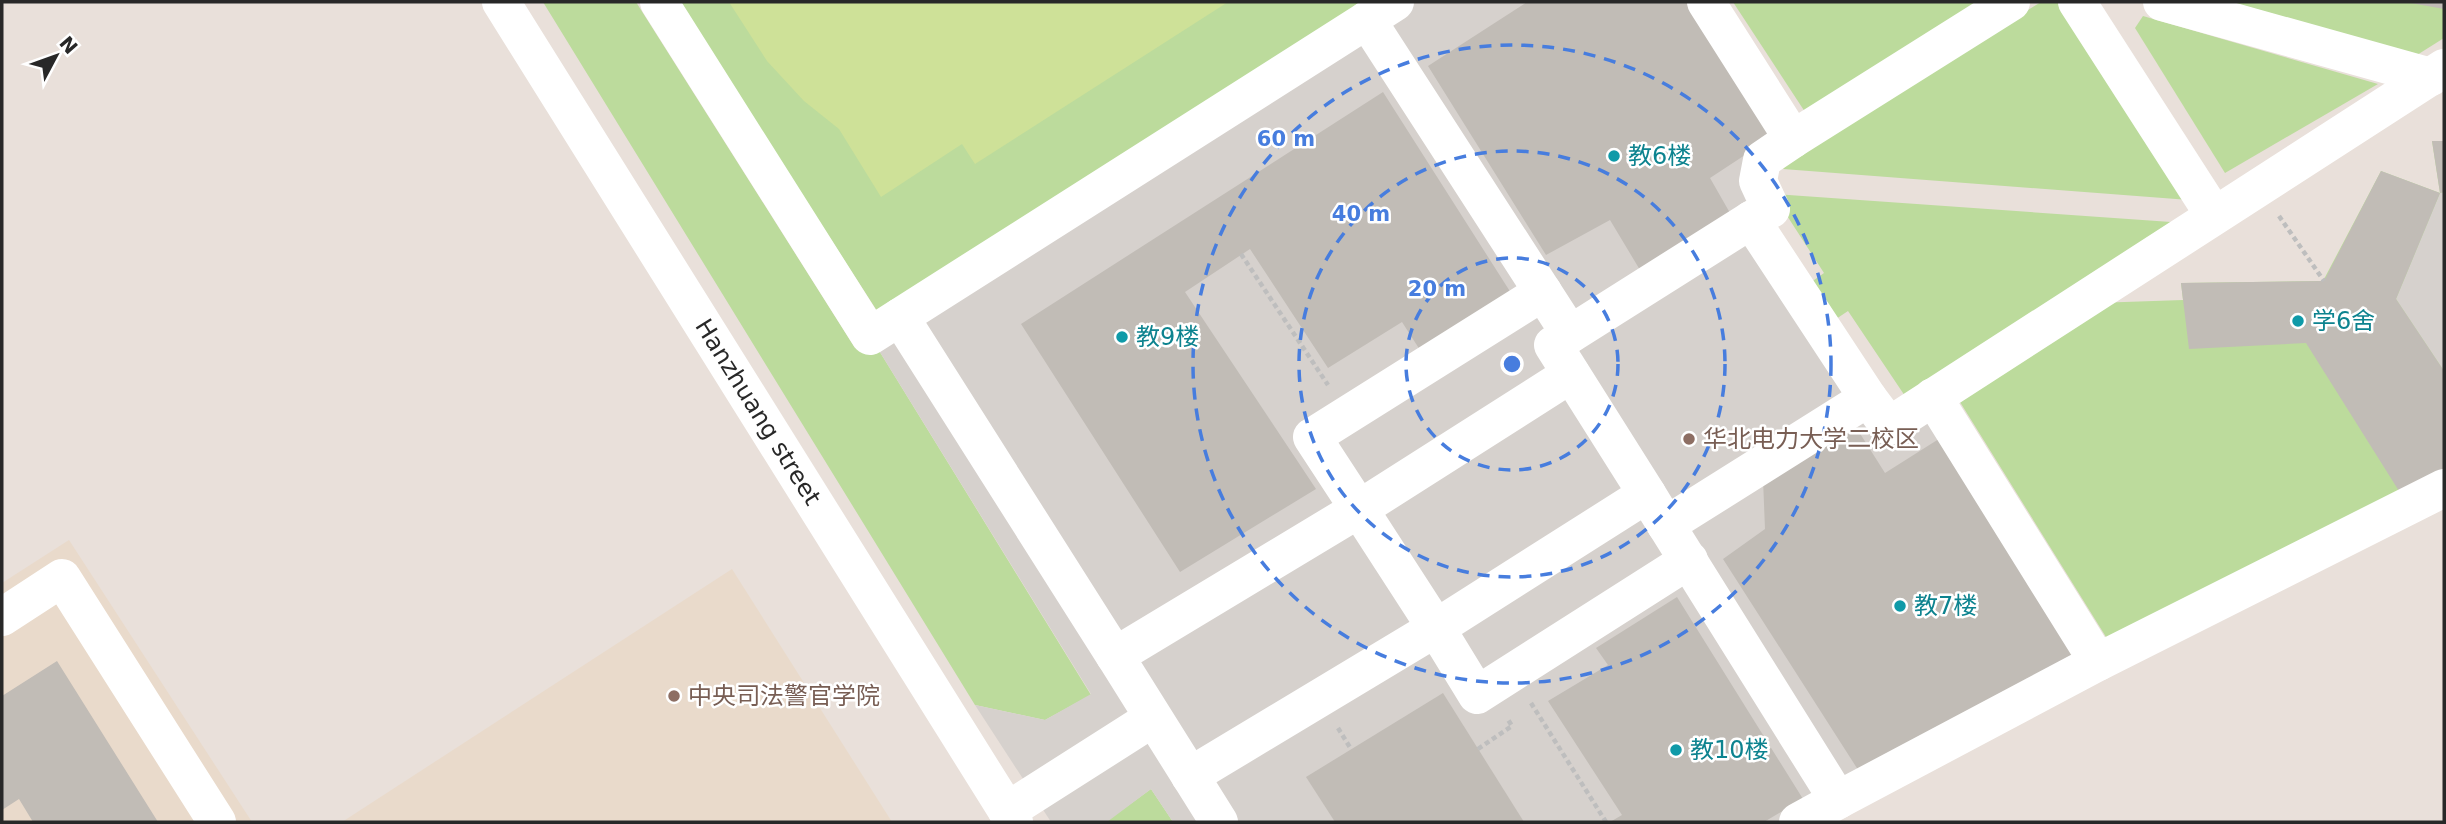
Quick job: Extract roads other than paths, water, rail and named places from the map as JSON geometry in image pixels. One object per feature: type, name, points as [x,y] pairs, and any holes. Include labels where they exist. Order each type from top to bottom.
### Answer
[{"type":"street","name":"Hanzhuang street","points":[[501,2],[1011,817]]},
{"type":"street","points":[[659,2],[870,336],[1381,11],[1570,334]]},
{"type":"street","points":[[1706,2],[1793,139]]},
{"type":"street","points":[[1838,800],[1553,345],[1771,209],[1758,181],[1762,160],[2011,2]]},
{"type":"street","points":[[2077,2],[2214,215]]},
{"type":"street","points":[[2162,2],[2438,73]]},
{"type":"street","points":[[1751,220],[1889,426],[2438,73]]},
{"type":"street","points":[[1543,292],[1312,437],[1477,695],[1689,561]]},
{"type":"street","points":[[900,317],[1219,822]]},
{"type":"street","points":[[1115,656],[1359,509],[1571,374]]},
{"type":"street","points":[[1190,776],[1436,628],[1868,397]]},
{"type":"street","points":[[1933,397],[2098,662]]},
{"type":"street","points":[[1798,822],[2098,662],[2444,488]]},
{"type":"street","points":[[2,617],[62,578],[217,822]]},
{"type":"street","points":[[1011,817],[1153,718]]},
{"type":"place","name":"教6楼","points":[[1614,156]]},
{"type":"place","name":"学6舍","points":[[2298,321]]},
{"type":"place","name":"教9楼","points":[[1122,337]]},
{"type":"place","name":"华北电力大学二校区","points":[[1689,439]]},
{"type":"place","name":"教7楼","points":[[1900,606]]},
{"type":"place","name":"中央司法警官学院","points":[[674,696]]},
{"type":"place","name":"教10楼","points":[[1676,750]]}]
